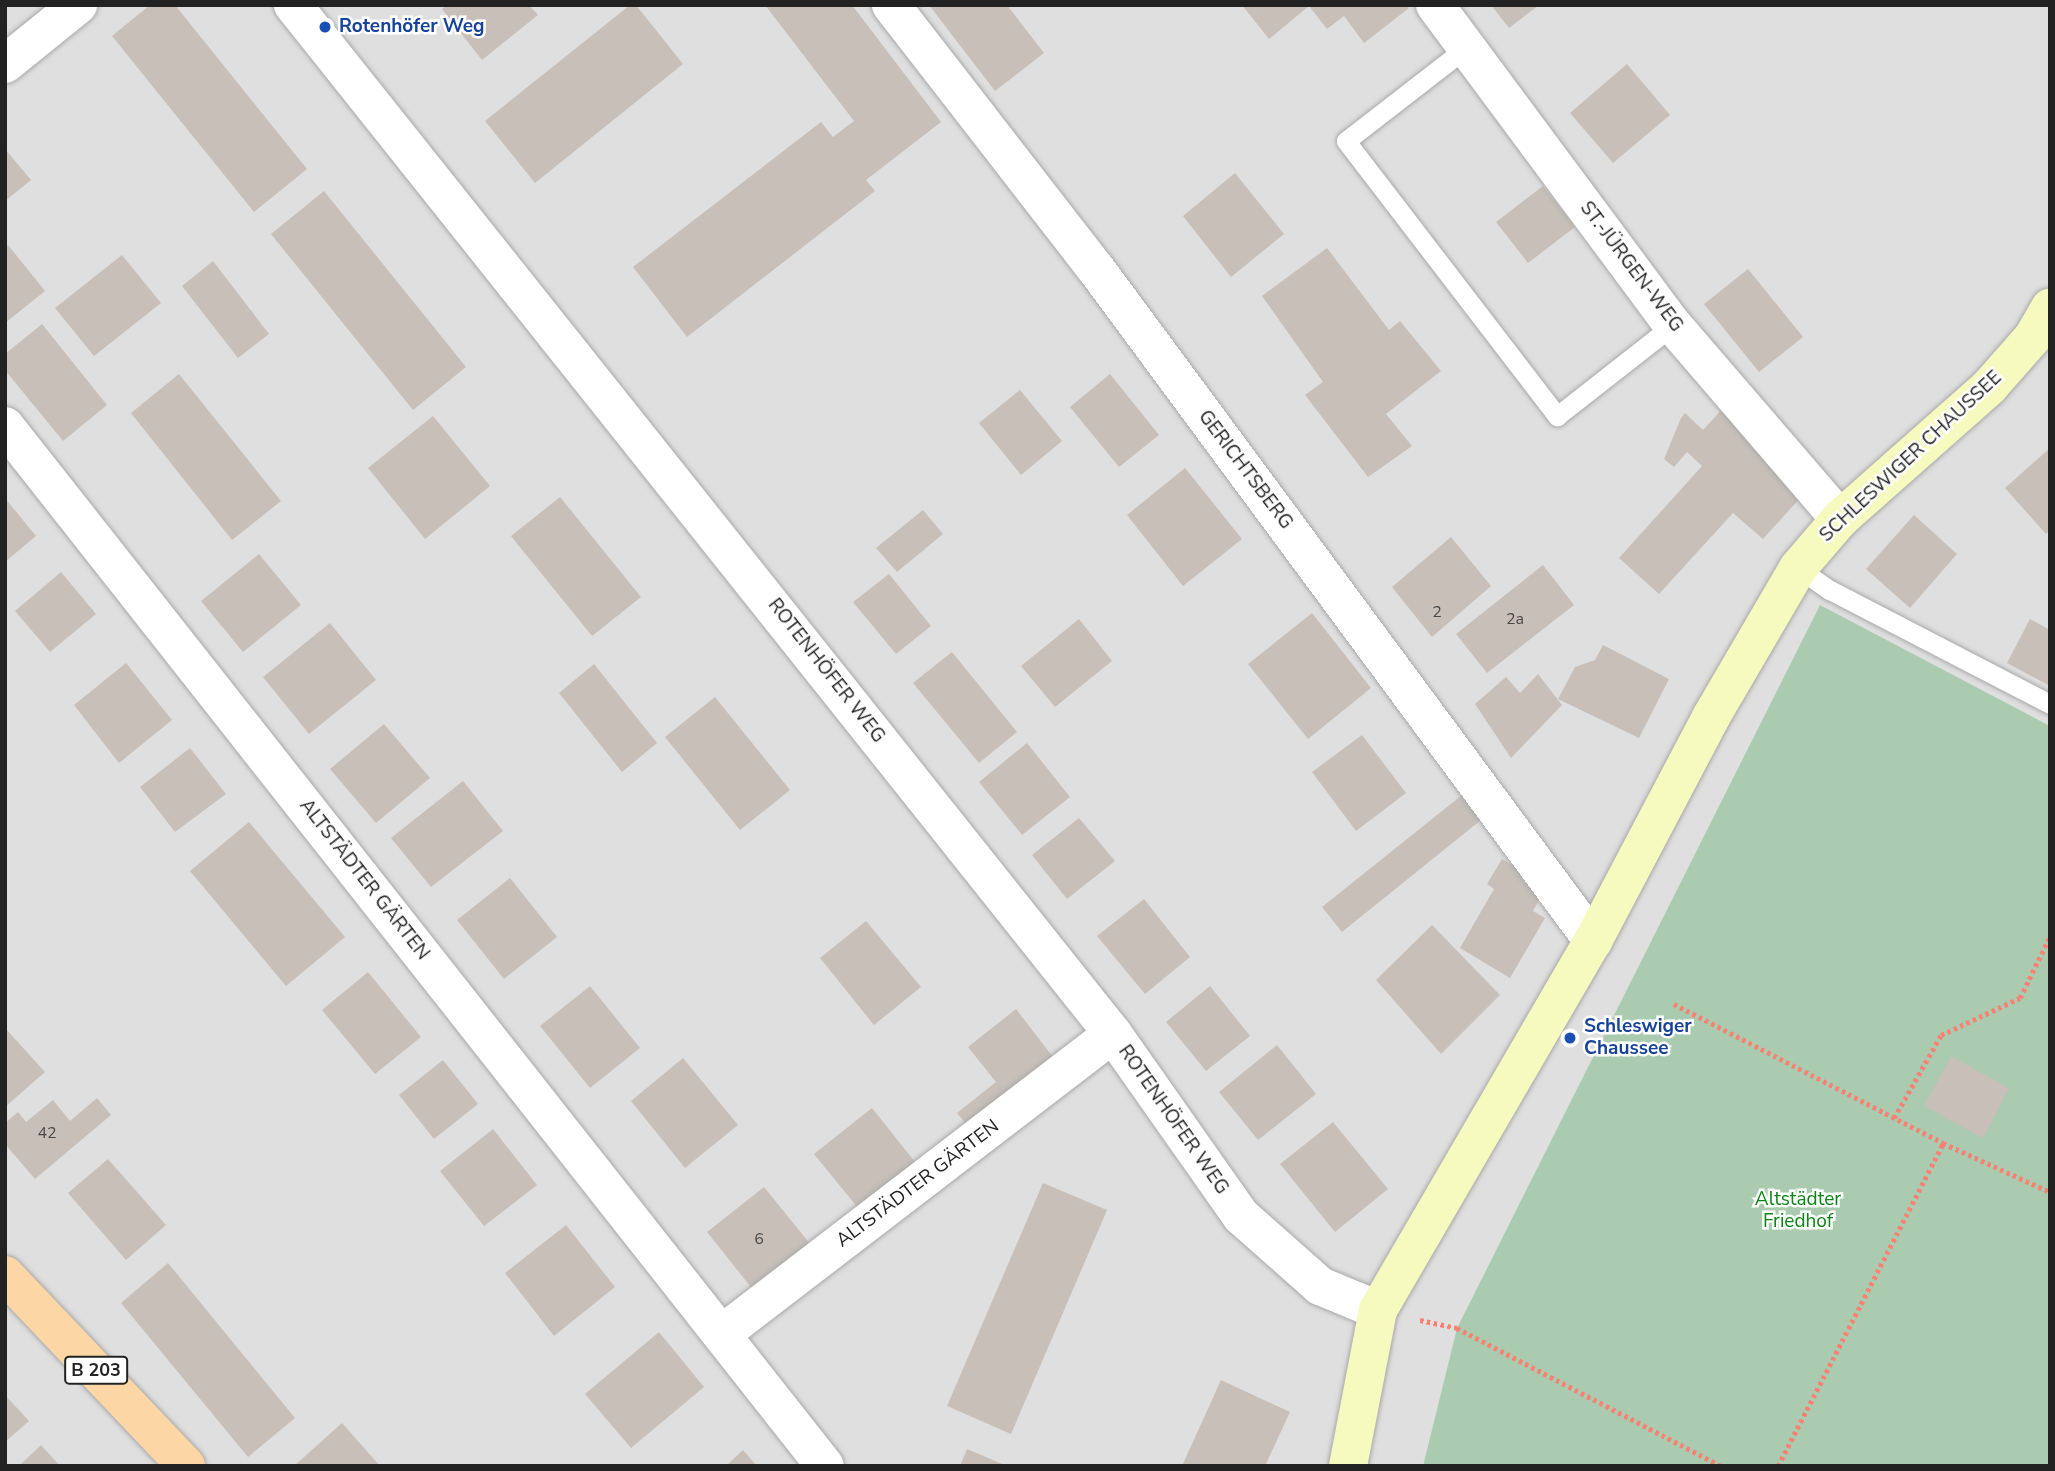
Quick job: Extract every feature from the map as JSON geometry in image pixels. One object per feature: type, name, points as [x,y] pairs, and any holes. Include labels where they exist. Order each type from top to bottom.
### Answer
[{"type":"main road","name":"B 203","points":[[5,1275],[186,1466]]},
{"type":"street","points":[[5,64],[78,5]]},
{"type":"street","name":"ROTENHÖFER WEG","points":[[293,5],[1112,1034],[1241,1216],[1320,1286],[1378,1310]]},
{"type":"street","name":"GERICHTSBERG","points":[[891,5],[1096,269],[1593,941]]},
{"type":"street","name":"ST.-JÜRGEN-WEG","points":[[1435,5],[1673,325],[1840,519]]},
{"type":"street","name":"SCHLESWIGER CHAUSSEE","points":[[1348,1466],[1378,1310],[1593,941],[1711,717],[1798,568],[1840,519],[1989,387],[2044,330]]},
{"type":"street","name":"ALTSTÄDTER GÄRTEN","points":[[5,426],[723,1333],[825,1466]]},
{"type":"street","name":"ALTSTÄDTER GÄRTEN","points":[[723,1333],[1112,1034]]},
{"type":"lane","points":[[1467,47],[1346,141],[1557,416],[1673,325]]},
{"type":"lane","points":[[1798,568],[1830,590],[2050,704]]},
{"type":"path","points":[[1894,1118],[1941,1035],[2020,998],[2050,936]]},
{"type":"path","points":[[1674,1004],[1943,1143],[2050,1192]]},
{"type":"path","points":[[1777,1466],[1943,1143]]},
{"type":"path","points":[[1378,1310],[1457,1328],[1721,1466]]},
{"type":"shaded area","points":[[5,5],[2050,5],[2050,726],[1820,606],[1457,1328],[1423,1466],[5,1466]]},
{"type":"green space","name":"Altstädter Friedhof","points":[[1820,605],[2050,726],[2050,1466],[1423,1466],[1457,1328]]},
{"type":"building","points":[[150,5],[175,5],[307,169],[254,212],[112,36]]},
{"type":"building","points":[[447,5],[529,5],[538,15],[482,60],[442,9]]},
{"type":"building","points":[[630,5],[636,5],[683,64],[535,183],[485,121]]},
{"type":"building","points":[[765,5],[852,5],[941,122],[866,180],[875,191],[687,337],[633,267],[821,122],[833,137],[854,121]]},
{"type":"building","points":[[929,5],[1007,5],[1044,53],[995,91]]},
{"type":"building","points":[[1242,5],[1406,5],[1409,8],[1364,43],[1344,16],[1327,29],[1309,6],[1269,39]]},
{"type":"building","points":[[1491,5],[1539,5],[1509,28]]},
{"type":"building","points":[[1627,64],[1670,115],[1613,163],[1570,113]]},
{"type":"building","points":[[5,149],[31,180],[5,201]]},
{"type":"building","points":[[1235,173],[1284,234],[1231,277],[1183,216]]},
{"type":"building","points":[[1543,186],[1575,227],[1528,263],[1496,222]]},
{"type":"building","points":[[324,191],[466,367],[413,410],[271,234]]},
{"type":"building","points":[[8,245],[45,291],[5,323],[5,248]]},
{"type":"building","points":[[1327,248],[1389,330],[1400,321],[1441,371],[1386,414],[1412,446],[1368,477],[1305,395],[1323,382],[1262,296]]},
{"type":"building","points":[[122,255],[161,303],[94,356],[55,308]]},
{"type":"building","points":[[213,261],[269,334],[238,358],[182,286]]},
{"type":"building","points":[[1748,269],[1803,337],[1759,372],[1704,304]]},
{"type":"building","points":[[42,324],[107,405],[63,441],[5,370],[5,354]]},
{"type":"building","points":[[179,374],[281,501],[232,540],[131,413]]},
{"type":"building","points":[[1110,374],[1159,435],[1119,467],[1070,407]]},
{"type":"building","points":[[1020,390],[1062,441],[1021,475],[979,423]]},
{"type":"building","points":[[1726,405],[1802,496],[1763,539],[1733,513],[1659,594],[1619,558],[1702,466],[1687,452],[1674,467],[1664,459],[1681,418],[1685,413],[1703,430]]},
{"type":"building","points":[[433,416],[490,486],[425,539],[368,468]]},
{"type":"building","points":[[2050,448],[2050,531],[2046,534],[2005,488]]},
{"type":"building","points":[[1185,468],[1242,539],[1183,586],[1127,515]]},
{"type":"building","points":[[560,497],[641,597],[592,636],[511,536]]},
{"type":"building","points":[[5,498],[36,536],[5,562]]},
{"type":"building","points":[[923,510],[943,534],[897,572],[876,548]]},
{"type":"building","points":[[1914,515],[1957,554],[1910,608],[1866,569]]},
{"type":"building","points":[[1451,537],[1491,586],[1432,637],[1392,587]]},
{"type":"building","points":[[259,554],[301,605],[243,652],[201,601]]},
{"type":"building","points":[[1543,565],[1574,605],[1487,673],[1456,634]]},
{"type":"building","points":[[61,572],[96,614],[50,652],[15,611]]},
{"type":"building","points":[[889,574],[931,626],[896,654],[853,602]]},
{"type":"building","points":[[1312,613],[1371,688],[1308,739],[1248,664]]},
{"type":"building","points":[[1079,619],[1112,661],[1055,707],[1021,666]]},
{"type":"building","points":[[2030,619],[2050,630],[2050,686],[2007,663]]},
{"type":"building","points":[[330,623],[376,680],[309,734],[263,677]]},
{"type":"building","points":[[1603,645],[1669,679],[1639,738],[1558,699],[1575,667],[1595,660]]},
{"type":"building","points":[[952,652],[1017,732],[979,763],[913,683]]},
{"type":"building","points":[[126,663],[172,720],[119,763],[74,705]]},
{"type":"building","points":[[594,664],[657,743],[622,772],[559,693]]},
{"type":"building","points":[[1538,674],[1562,705],[1511,758],[1475,704],[1506,677],[1520,693]]},
{"type":"building","points":[[715,697],[790,790],[740,830],[665,737]]},
{"type":"building","points":[[384,724],[430,778],[376,823],[330,769]]},
{"type":"building","points":[[1362,735],[1406,793],[1356,831],[1312,772]]},
{"type":"building","points":[[1027,743],[1070,797],[1022,835],[979,782]]},
{"type":"building","points":[[190,748],[226,794],[175,832],[140,787]]},
{"type":"building","points":[[463,781],[503,831],[431,887],[391,838]]},
{"type":"building","points":[[1462,795],[1481,820],[1342,932],[1322,907]]},
{"type":"building","points":[[1079,818],[1115,861],[1067,899],[1032,855]]},
{"type":"building","points":[[249,822],[345,937],[286,986],[190,871]]},
{"type":"building","points":[[1502,859],[1547,886],[1533,911],[1545,918],[1510,978],[1460,948],[1494,889],[1487,884]]},
{"type":"building","points":[[510,878],[557,937],[504,979],[457,920]]},
{"type":"building","points":[[1144,899],[1190,957],[1145,994],[1097,936]]},
{"type":"building","points":[[866,921],[921,987],[874,1025],[820,958]]},
{"type":"building","points":[[1432,925],[1500,995],[1441,1054],[1376,980]]},
{"type":"building","points":[[368,972],[421,1037],[375,1074],[322,1010]]},
{"type":"building","points":[[590,986],[640,1048],[590,1088],[540,1026]]},
{"type":"building","points":[[1210,986],[1250,1036],[1206,1071],[1166,1022]]},
{"type":"building","points":[[1016,1009],[1056,1061],[970,1129],[957,1113],[996,1082],[968,1047]]},
{"type":"building","points":[[5,1028],[45,1072],[5,1107]]},
{"type":"building","points":[[1277,1045],[1316,1094],[1258,1140],[1219,1092]]},
{"type":"building","points":[[1951,1056],[2009,1088],[1983,1138],[1924,1106]]},
{"type":"building","points":[[683,1058],[738,1125],[685,1168],[631,1101]]},
{"type":"building","points":[[443,1060],[478,1104],[434,1139],[399,1095]]},
{"type":"building","points":[[97,1098],[111,1115],[35,1179],[5,1144],[5,1123],[18,1112],[26,1122],[53,1100],[70,1121]]},
{"type":"building","points":[[872,1108],[915,1162],[858,1208],[814,1154]]},
{"type":"building","points":[[1333,1122],[1388,1189],[1335,1232],[1280,1164]]},
{"type":"building","points":[[493,1129],[537,1185],[484,1226],[440,1171]]},
{"type":"building","points":[[108,1159],[166,1225],[126,1260],[68,1193]]},
{"type":"building","points":[[1043,1183],[1107,1210],[1011,1434],[947,1406]]},
{"type":"building","points":[[764,1187],[811,1245],[754,1291],[707,1232]]},
{"type":"building","points":[[566,1225],[615,1287],[554,1336],[505,1273]]},
{"type":"building","points":[[168,1263],[295,1418],[248,1457],[121,1303]]},
{"type":"building","points":[[659,1332],[704,1387],[631,1448],[585,1394]]},
{"type":"building","points":[[1221,1380],[1290,1412],[1265,1466],[1182,1466]]},
{"type":"building","points":[[5,1395],[29,1421],[5,1442]]},
{"type":"building","points":[[342,1423],[380,1466],[294,1466]]},
{"type":"building","points":[[41,1445],[60,1466],[19,1466]]},
{"type":"building","points":[[967,1449],[1007,1466],[960,1466]]},
{"type":"building","points":[[743,1450],[757,1466],[726,1466]]},
{"type":"place","name":"Rotenhöfer Weg","points":[[325,27]]},
{"type":"place","name":"Schleswiger Chaussee","points":[[1570,1038]]}]
